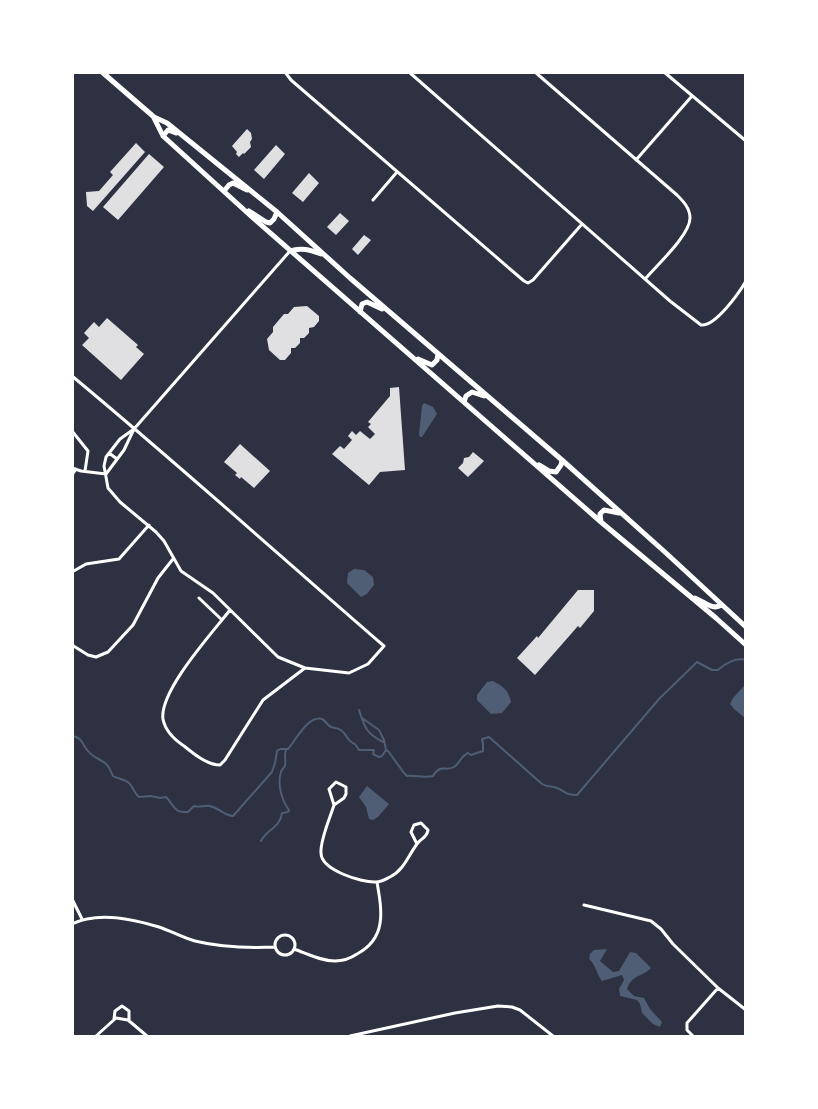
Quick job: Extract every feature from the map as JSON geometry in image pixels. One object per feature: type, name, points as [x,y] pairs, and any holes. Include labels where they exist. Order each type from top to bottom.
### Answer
[{"type":"main road","points":[[102,72],[154,117],[167,123],[277,212],[562,460],[746,627]]},
{"type":"main road","points":[[154,117],[163,136],[234,201],[528,459],[716,618],[746,646]]},
{"type":"main road","points":[[163,136],[168,130],[186,138]]},
{"type":"main road","points":[[224,192],[229,185],[233,184],[254,194]]},
{"type":"main road","points":[[234,201],[266,222],[272,222],[277,212]]},
{"type":"main road","points":[[290,251],[304,248],[326,256]]},
{"type":"main road","points":[[360,312],[362,304],[370,302],[392,314]]},
{"type":"main road","points":[[409,354],[432,365],[437,360],[438,354]]},
{"type":"main road","points":[[464,402],[466,396],[472,392],[489,398]]},
{"type":"main road","points":[[528,459],[553,472],[559,469],[562,460]]},
{"type":"main road","points":[[601,522],[600,514],[604,510],[622,514]]},
{"type":"main road","points":[[688,594],[713,608],[721,606]]},
{"type":"street","points":[[285,72],[291,80],[518,277],[528,283],[537,276],[582,224]]},
{"type":"street","points":[[409,72],[582,224],[701,325],[711,323],[746,281]]},
{"type":"street","points":[[535,72],[677,194],[687,207],[690,217],[689,226],[646,278]]},
{"type":"street","points":[[664,72],[746,141]]},
{"type":"street","points":[[636,160],[692,96]]},
{"type":"street","points":[[373,200],[397,172]]},
{"type":"street","points":[[72,376],[134,429],[384,646],[368,664],[350,673],[305,668],[278,657],[213,593],[191,580],[181,571],[164,541],[149,525],[120,502],[108,488],[104,466],[109,453],[120,440],[134,429],[290,251]]},
{"type":"street","points":[[106,474],[124,450],[134,429]]},
{"type":"street","points":[[72,431],[88,451],[85,471]]},
{"type":"street","points":[[109,453],[117,459]]},
{"type":"street","points":[[72,475],[74,469],[106,474]]},
{"type":"street","points":[[72,572],[86,564],[119,559],[149,525]]},
{"type":"street","points":[[72,645],[88,655],[96,657],[108,652],[133,625],[158,578],[173,559]]},
{"type":"street","points":[[199,598],[222,620]]},
{"type":"street","points":[[230,610],[182,673],[167,697],[163,719],[167,729],[184,747],[213,765],[220,765],[264,700],[305,668]]},
{"type":"street","points":[[334,805],[329,789],[336,782],[346,787],[346,794],[334,805],[321,853],[322,858],[330,868],[336,871],[356,878],[378,882],[398,872],[404,866],[417,844],[426,837],[428,833],[427,827],[421,823],[414,825],[411,832],[417,844]]},
{"type":"street","points":[[294,949],[318,958],[337,961],[352,958],[364,951],[375,938],[380,923],[382,910],[378,882]]},
{"type":"street","points":[[72,899],[82,919]]},
{"type":"street","points":[[584,904],[651,921],[718,988],[746,1010]]},
{"type":"street","points":[[72,924],[82,919],[105,917],[158,927],[195,941],[206,943],[256,948],[275,946]]},
{"type":"street","points":[[288,936],[295,943],[294,949],[290,954],[284,955],[278,952],[275,946],[279,938],[288,936]]},
{"type":"street","points":[[693,1036],[687,1030],[687,1023],[718,988]]},
{"type":"street","points":[[114,1019],[114,1011],[122,1006],[129,1011],[129,1020]]},
{"type":"street","points":[[350,1036],[478,1008],[498,1006],[512,1007],[520,1010],[553,1036]]},
{"type":"street","points":[[96,1036],[114,1019],[123,1018],[129,1020],[147,1036]]},
{"type":"water","points":[[424,403],[433,407],[437,414],[422,437],[420,437],[422,406]]},
{"type":"water","points":[[354,569],[364,570],[373,577],[374,585],[367,594],[361,597],[347,583],[348,573]]},
{"type":"water","points":[[493,681],[505,689],[510,698],[511,702],[502,713],[491,714],[477,700],[477,695],[487,682]]},
{"type":"water","points":[[746,685],[745,718],[730,704]]},
{"type":"water","points":[[367,786],[389,804],[373,820],[369,819],[366,807],[359,797]]},
{"type":"water","points":[[607,949],[600,961],[613,972],[619,971],[630,952],[636,953],[651,968],[635,978],[627,989],[634,996],[644,998],[650,1009],[662,1022],[660,1027],[653,1024],[642,1013],[637,1000],[620,996],[619,989],[624,980],[622,975],[602,981],[589,959],[590,954],[594,950]]},
{"type":"building","points":[[247,129],[251,133],[251,147],[239,157],[232,146]]},
{"type":"building","points":[[136,143],[145,152],[93,211],[87,206],[86,192],[99,191],[113,175],[110,172]]},
{"type":"building","points":[[276,145],[285,154],[264,179],[254,170]]},
{"type":"building","points":[[149,154],[164,167],[118,220],[103,207]]},
{"type":"building","points":[[309,173],[319,183],[303,202],[292,193]]},
{"type":"building","points":[[340,213],[349,221],[336,235],[327,227]]},
{"type":"building","points":[[364,235],[371,240],[358,255],[352,249]]},
{"type":"building","points":[[307,306],[319,316],[319,321],[314,327],[309,328],[309,333],[304,338],[300,338],[300,343],[295,348],[291,348],[291,353],[285,360],[280,360],[269,350],[267,339],[273,332],[273,327],[284,314],[288,314],[294,307]]},
{"type":"building","points":[[107,318],[138,345],[136,347],[144,354],[121,380],[82,345],[89,338],[84,333],[94,322],[99,327]]},
{"type":"building","points":[[399,387],[405,470],[380,472],[369,485],[332,454],[340,446],[344,449],[352,440],[348,436],[352,431],[356,435],[360,431],[370,439],[375,434],[368,427],[371,424],[368,422],[390,396],[390,388]]},
{"type":"building","points":[[240,444],[270,471],[254,488],[241,477],[240,479],[235,475],[237,473],[224,462]]},
{"type":"building","points":[[473,452],[484,461],[468,477],[458,468],[463,463],[464,458],[469,457]]},
{"type":"building","points":[[578,590],[594,590],[594,611],[580,628],[578,626],[535,675],[517,658],[537,636],[538,638]]},
{"type":"waterway","points":[[72,736],[80,739],[90,753],[105,763],[113,776],[129,783],[139,797],[166,797],[177,810],[183,812],[188,812],[194,806],[208,806],[233,816],[272,772],[277,751],[288,749],[307,724],[317,719],[322,719],[331,727],[341,730],[359,750],[374,750],[373,754],[379,757],[386,750],[388,751],[407,776],[433,776],[438,770],[454,767],[466,754],[471,755],[483,751],[482,739],[489,737],[542,784],[555,787],[568,794],[577,795],[659,699],[697,662],[712,670],[718,670],[738,659],[746,660]]},
{"type":"waterway","points":[[359,710],[367,729],[373,736],[383,742]]},
{"type":"waterway","points":[[362,718],[379,730],[386,750]]},
{"type":"waterway","points":[[261,841],[279,822],[282,813],[289,810],[282,797],[280,787],[280,777],[281,771],[285,766],[286,750]]}]
